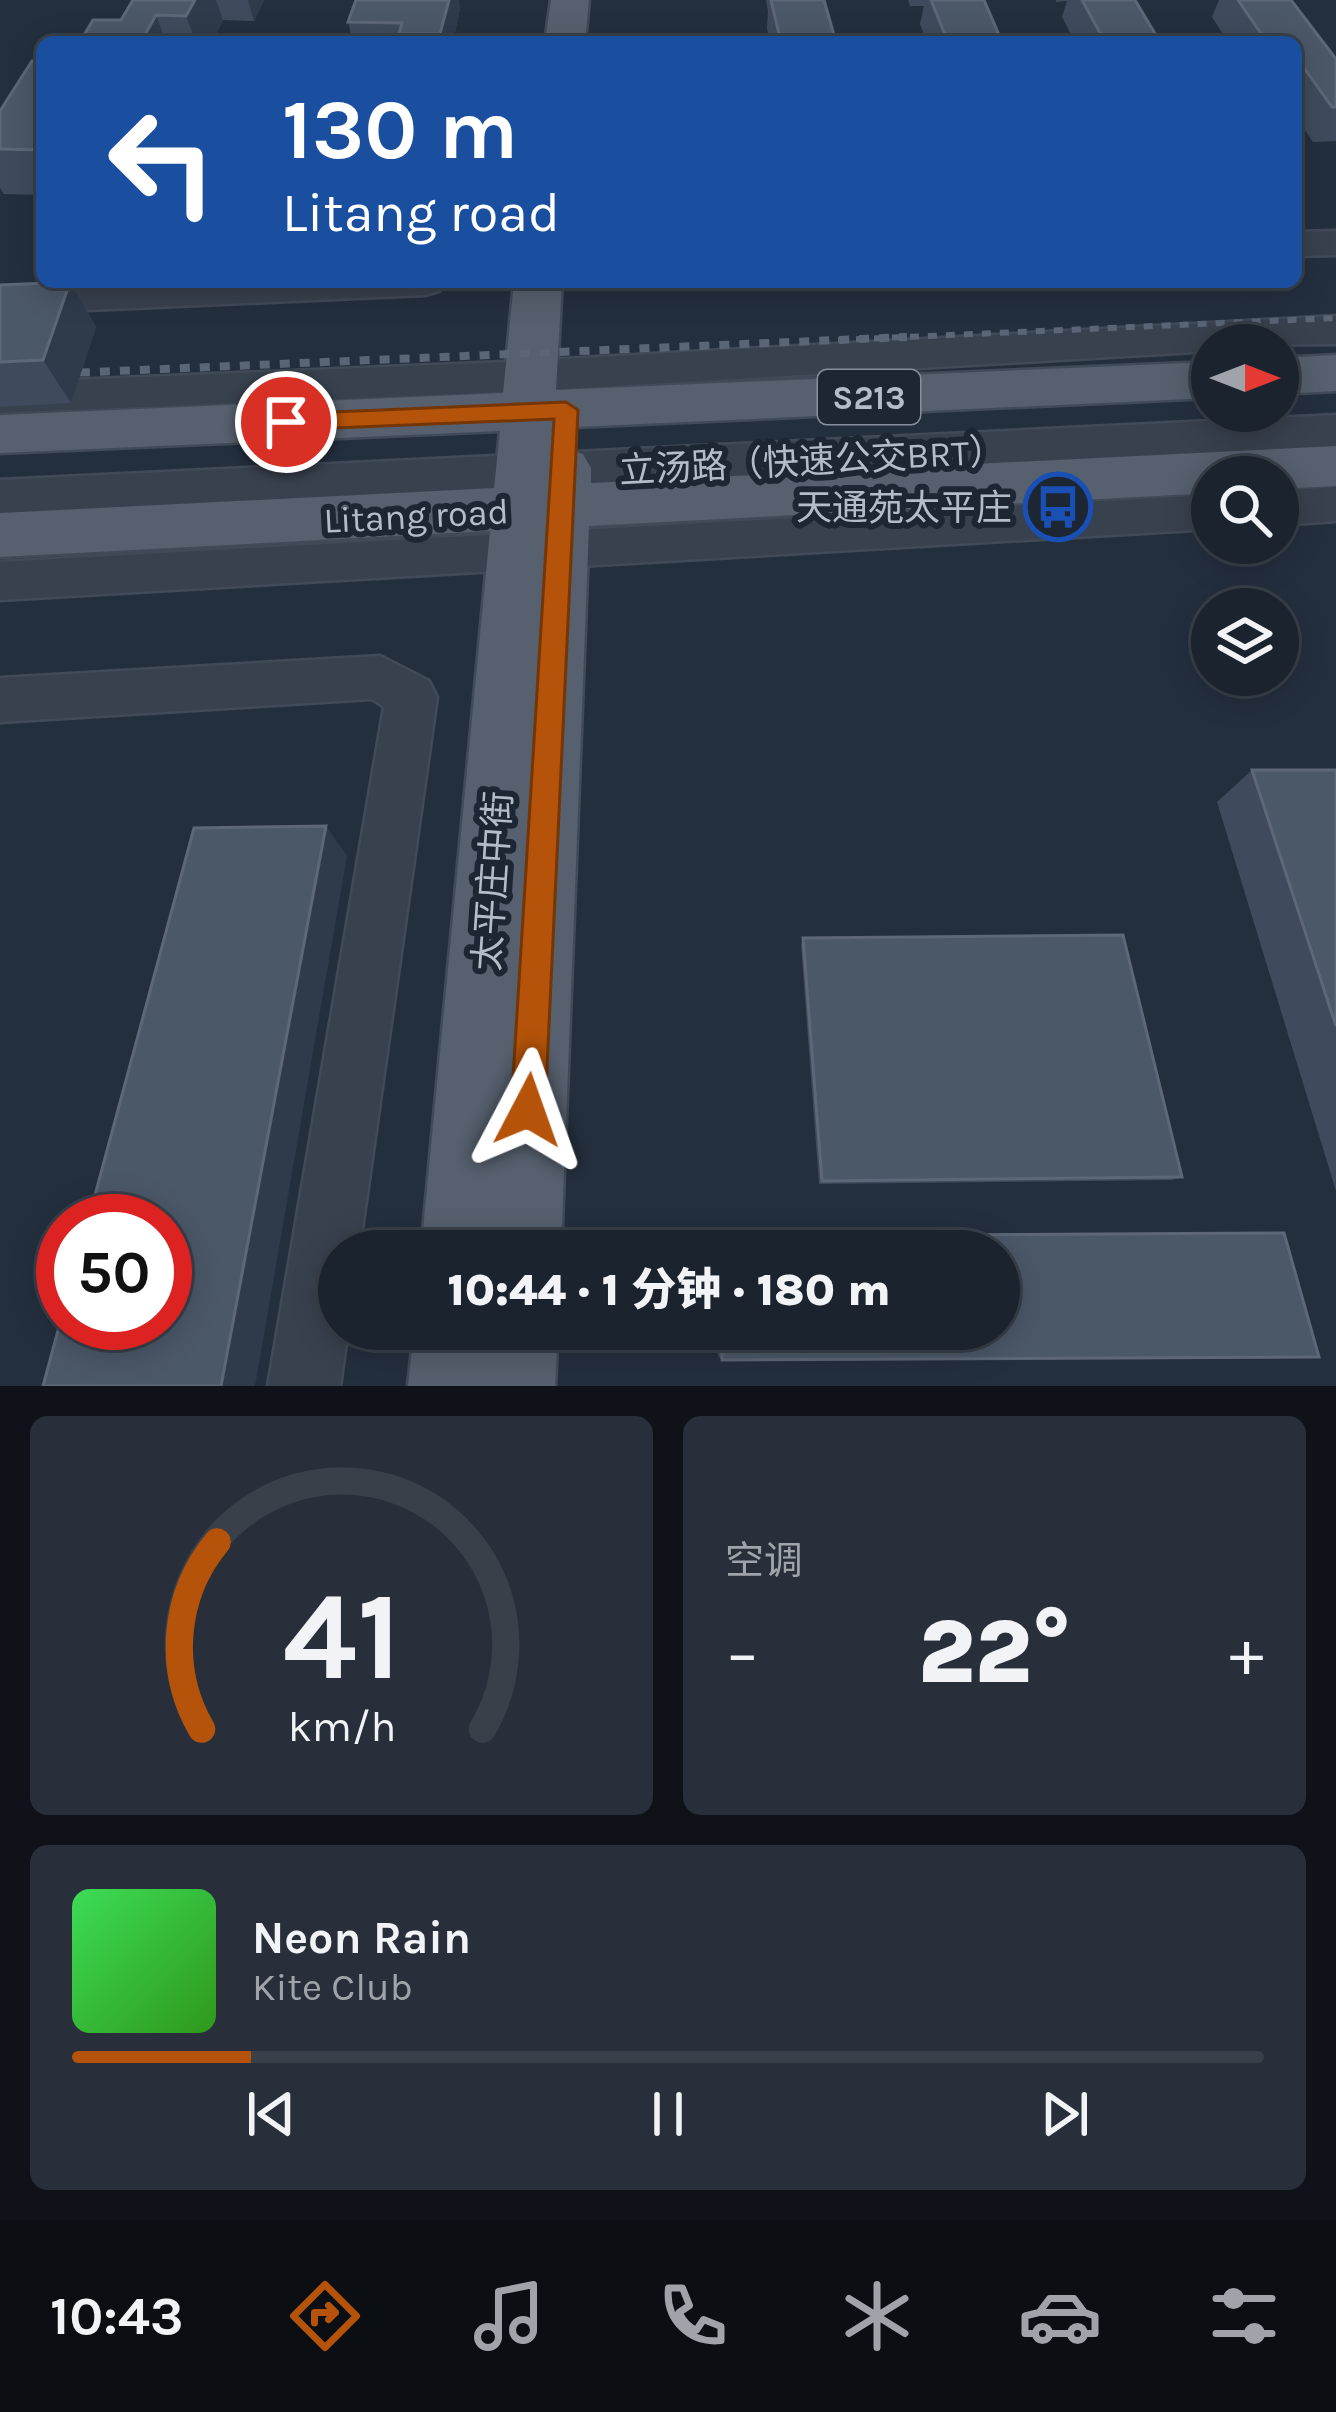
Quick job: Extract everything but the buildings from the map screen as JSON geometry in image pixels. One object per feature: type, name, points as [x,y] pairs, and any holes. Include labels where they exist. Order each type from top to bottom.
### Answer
[{"type":"main road","points":[[566,36],[570,0]]},
{"type":"main road","points":[[599,36],[602,0]]},
{"type":"main road","points":[[538,288],[544,460]]},
{"type":"main road","points":[[544,460],[576,288]]},
{"type":"main road","points":[[1299,375],[1336,373]]},
{"type":"main road","name":"Litang road","points":[[0,535],[544,460],[1191,383]]},
{"type":"main road","name":"Litang road","points":[[0,434],[544,460],[1336,466]]},
{"type":"main road","name":"太平庄中街","points":[[465,1230],[544,460]]},
{"type":"main road","name":"太平庄中街","points":[[520,1230],[544,460]]},
{"type":"main road","points":[[452,1386],[455,1350]]},
{"type":"main road","points":[[511,1386],[513,1350]]},
{"type":"street","points":[[1302,244],[1336,243]]},
{"type":"street","points":[[0,301],[291,288]]},
{"type":"street","name":"Litang road","points":[[0,581],[544,460],[1336,330]]},
{"type":"street","name":"Litang road","points":[[0,398],[544,460],[1191,510]]},
{"type":"street","points":[[1299,404],[1336,402]]},
{"type":"street","name":"立汤路（快速公交BRT）","points":[[0,497],[1191,411]]},
{"type":"street","name":"立汤路（快速公交BRT）","points":[[0,463],[544,460],[1336,431]]},
{"type":"street","points":[[1299,507],[1336,504]]},
{"type":"street","points":[[0,700],[380,677],[411,697],[304,1386]]},
{"type":"railway","points":[[866,339],[1336,318]]},
{"type":"railway","points":[[866,339],[907,337]]},
{"type":"railway","points":[[0,376],[866,339]]},
{"type":"railway","points":[[838,340],[866,339]]},
{"type":"place","name":"天通苑太平庄","points":[[1058,507]]},
{"type":"route","points":[[286,422],[566,410],[563,548],[528,1110]]}]
